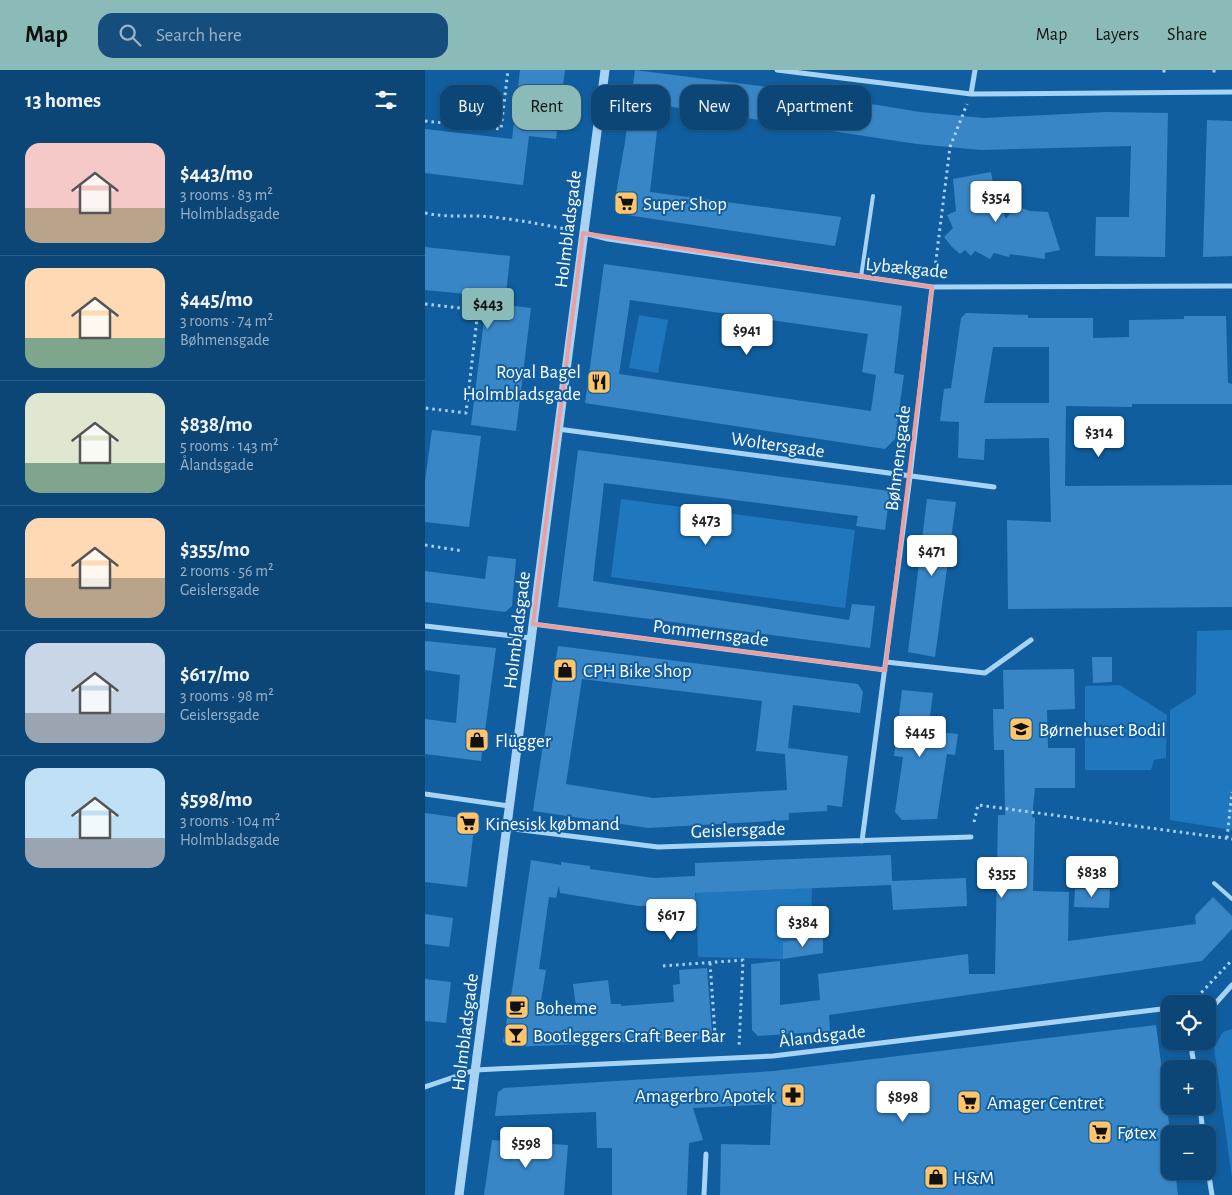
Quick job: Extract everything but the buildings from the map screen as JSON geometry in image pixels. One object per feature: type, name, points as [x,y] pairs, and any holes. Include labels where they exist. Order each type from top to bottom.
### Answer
[{"type":"street","name":"Holmbladsgade","points":[[459,1195],[605,70]]},
{"type":"street","points":[[777,70],[971,94],[1232,92]]},
{"type":"street","points":[[971,94],[975,70]]},
{"type":"street","name":"Lybækgade","points":[[583,233],[608,239],[933,287],[1232,286]]},
{"type":"street","name":"Bøhmensgade","points":[[862,841],[911,477],[933,287]]},
{"type":"street","name":"Woltersgade","points":[[558,429],[994,488]]},
{"type":"street","name":"Pommernsgade","points":[[533,624],[885,670]]},
{"type":"street","points":[[425,626],[531,638]]},
{"type":"street","points":[[886,662],[985,673],[1031,640]]},
{"type":"street","points":[[425,794],[509,806]]},
{"type":"street","name":"Geislersgade","points":[[506,828],[658,847],[971,836]]},
{"type":"street","points":[[1216,1003],[1231,987]]},
{"type":"street","name":"Ålandsgade","points":[[425,1087],[475,1070],[773,1056],[1161,1009]]},
{"type":"street","points":[[704,1195],[706,1154]]},
{"type":"street","points":[[1210,1180],[1212,1195]]},
{"type":"lane","points":[[861,277],[873,196]]},
{"type":"lane","points":[[1214,883],[1232,899]]},
{"type":"path","points":[[425,121],[501,130],[508,70]]},
{"type":"path","points":[[1164,70],[1164,75]]},
{"type":"path","points":[[1214,70],[1214,75]]},
{"type":"path","points":[[933,287],[950,147],[971,94]]},
{"type":"path","points":[[425,213],[440,216],[478,216],[515,219],[583,233]]},
{"type":"path","points":[[425,304],[478,310],[466,413],[425,408]]},
{"type":"path","points":[[425,545],[463,551]]},
{"type":"path","points":[[974,822],[978,805],[1230,839],[1232,792]]},
{"type":"path","points":[[663,966],[743,960],[739,1057]]},
{"type":"path","points":[[1199,995],[1232,960]]},
{"type":"path","points":[[710,963],[716,1041],[715,1058]]},
{"type":"highlighted area","points":[[583,233],[932,287],[885,670],[533,624]]},
{"type":"shaded area","points":[[639,315],[668,320],[658,373],[629,368]]},
{"type":"shaded area","points":[[621,499],[855,530],[845,608],[611,577]]},
{"type":"shaded area","points":[[1232,630],[1232,830],[1170,820],[1170,710],[1196,694],[1197,631]]},
{"type":"shaded area","points":[[1120,685],[1167,715],[1166,758],[1154,760],[1151,770],[1085,770],[1085,686]]},
{"type":"shaded area","points":[[812,888],[811,939],[783,942],[783,959],[698,957],[696,893]]},
{"type":"shaded area","points":[[1232,1029],[1232,1178],[1214,1050],[1223,1032]]},
{"type":"place","name":"Super Shop","points":[[626,203]]},
{"type":"place","name":"Royal Bagel Holmbladsgade","points":[[599,382]]},
{"type":"place","name":"CPH Bike Shop","points":[[565,670]]},
{"type":"place","name":"Børnehuset Bodil","points":[[1021,729]]},
{"type":"place","name":"Flügger","points":[[477,740]]},
{"type":"place","name":"Kinesisk købmand","points":[[468,823]]},
{"type":"place","name":"Boheme","points":[[517,1007]]},
{"type":"place","name":"Bootleggers Craft Beer Bar","points":[[516,1035]]},
{"type":"place","name":"Amagerbro Apotek","points":[[793,1095]]},
{"type":"place","name":"Amager Centret","points":[[969,1102]]},
{"type":"place","name":"Føtex","points":[[1100,1132]]},
{"type":"place","name":"H&M","points":[[936,1177]]}]
